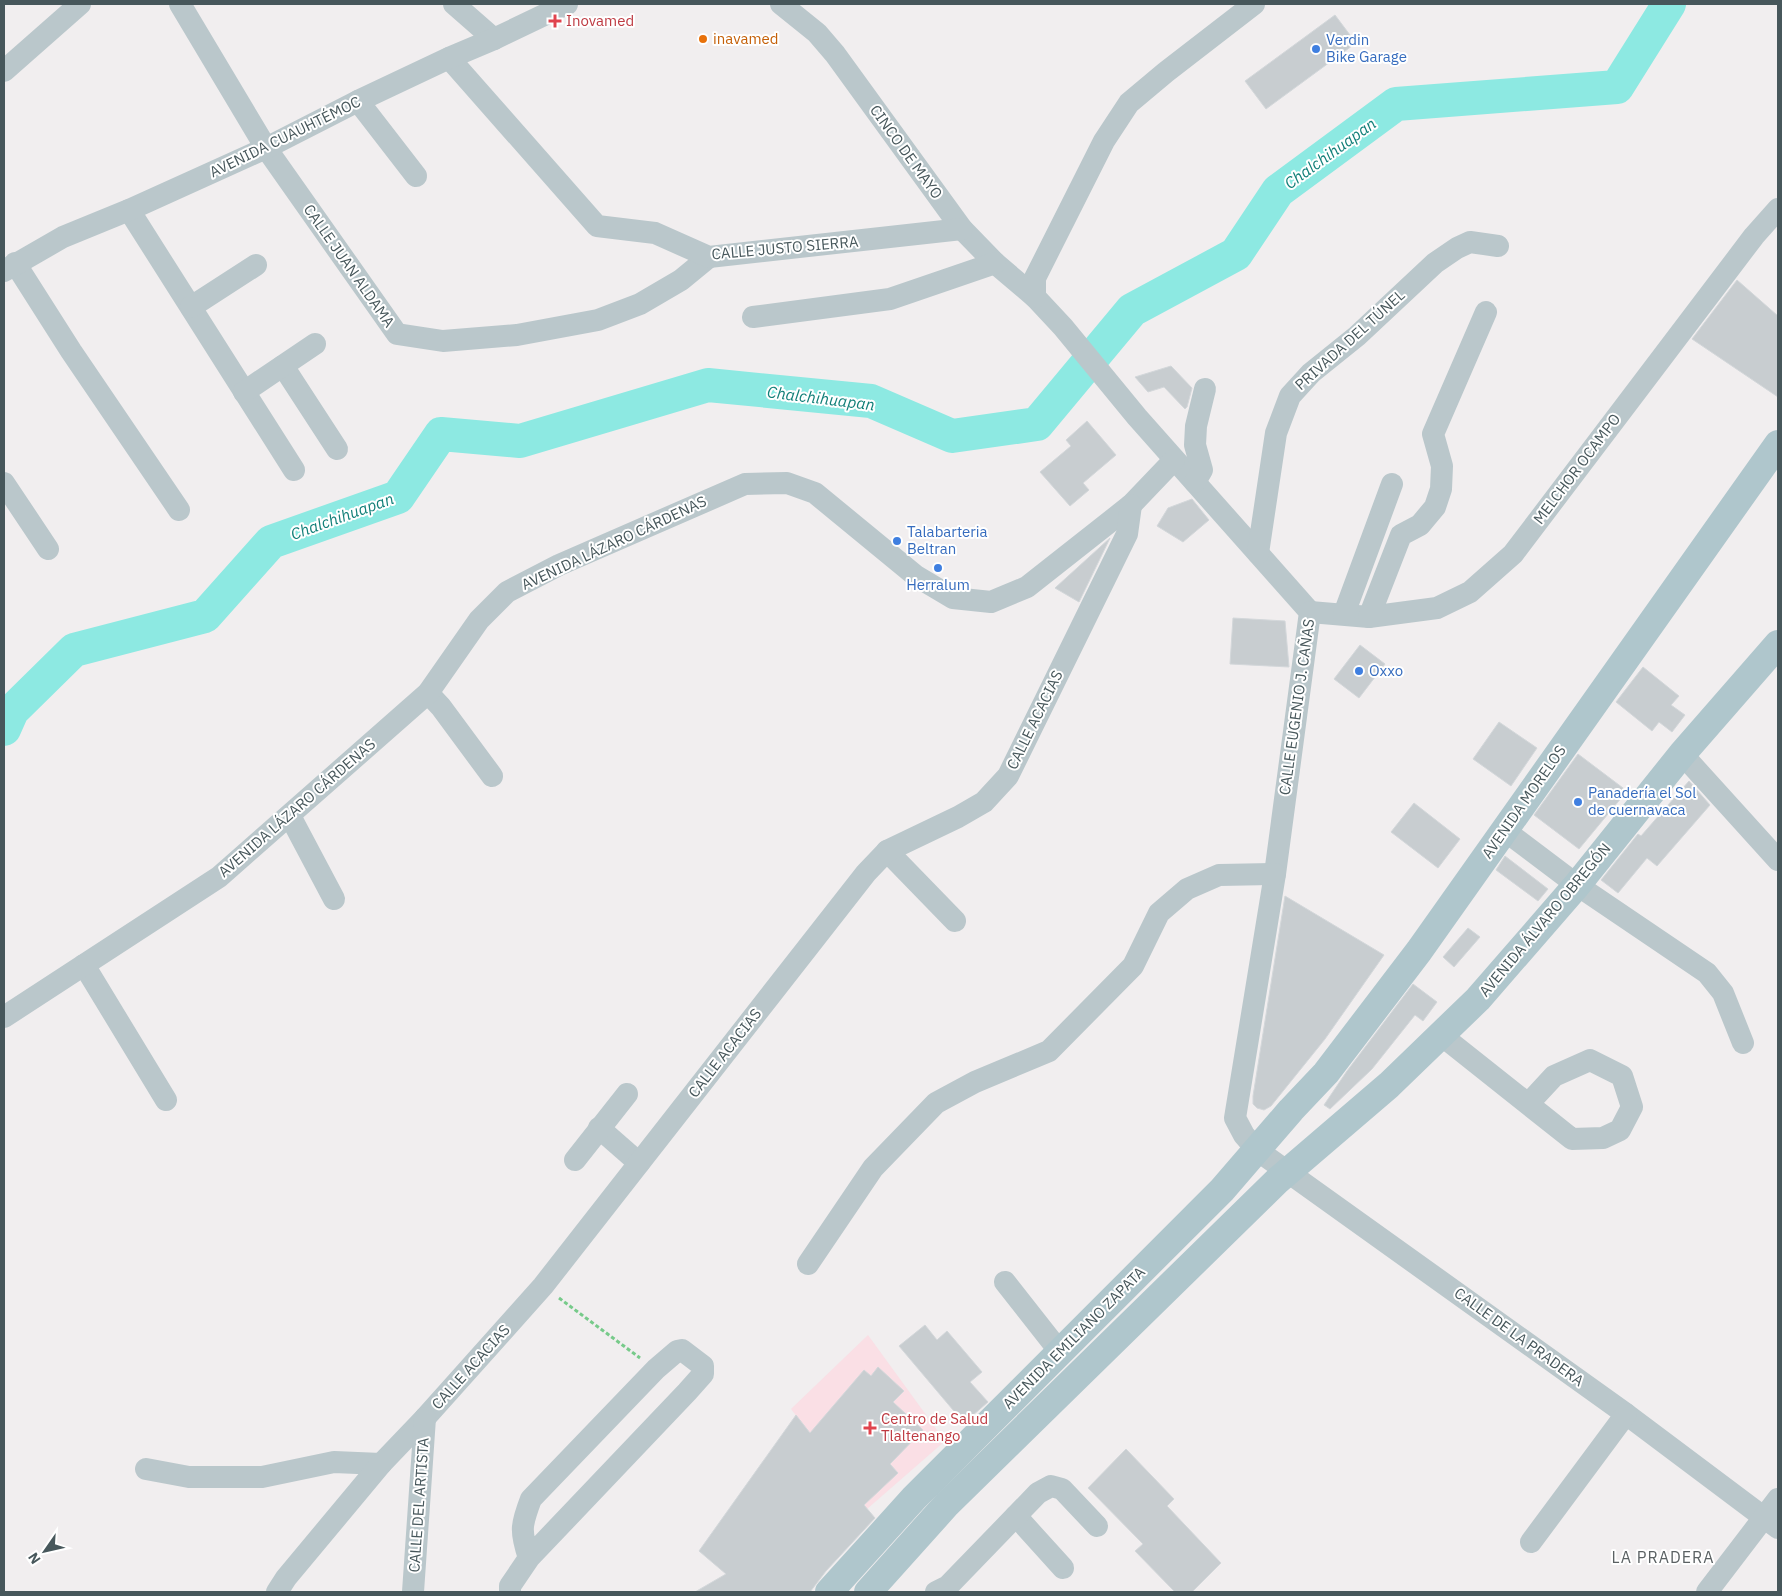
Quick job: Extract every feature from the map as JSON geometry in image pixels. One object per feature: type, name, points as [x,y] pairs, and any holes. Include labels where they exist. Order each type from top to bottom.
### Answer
[{"type":"main road","name":"AVENIDA MORELOS","points":[[1257,1150],[1290,1110],[1326,1073],[1419,951],[1778,444]]},
{"type":"main road","name":"AVENIDA ÁLVARO OBREGÓN","points":[[1287,1172],[1389,1084],[1478,999],[1577,885],[1682,754],[1778,644]]},
{"type":"main road","name":"AVENIDA EMILIANO ZAPATA","points":[[837,1583],[914,1498],[1222,1190],[1257,1150]]},
{"type":"main road","name":"AVENIDA EMILIANO ZAPATA","points":[[867,1592],[947,1504],[1287,1172]]},
{"type":"street","points":[[4,71],[80,4]]},
{"type":"street","name":"CALLE JUAN ALDAMA","points":[[180,4],[266,148],[397,334],[443,341],[517,335],[598,320],[640,304],[680,280],[709,258]]},
{"type":"street","points":[[454,4],[494,40]]},
{"type":"street","name":"AVENIDA CUAUHTÉMOC","points":[[10,267],[63,237],[129,210],[266,148],[358,101],[449,58],[494,40],[567,4]]},
{"type":"street","name":"CINCO DE MAYO","points":[[782,4],[817,33],[835,54],[962,230],[995,263],[1035,296]]},
{"type":"street","points":[[1035,296],[1035,278],[1104,142],[1129,103],[1254,4]]},
{"type":"street","name":"CALLE JUSTO SIERRA","points":[[449,58],[597,226],[655,233],[709,258],[962,230]]},
{"type":"street","points":[[358,101],[416,176]]},
{"type":"street","name":"MELCHOR OCAMPO","points":[[1310,612],[1369,616],[1437,608],[1470,592],[1513,554],[1754,236],[1778,209]]},
{"type":"street","points":[[129,210],[294,470]]},
{"type":"street","name":"PRIVADA DEL TÚNEL","points":[[1258,553],[1276,433],[1290,396],[1311,373],[1357,336],[1435,263],[1457,248],[1470,242],[1498,246]]},
{"type":"street","points":[[753,317],[890,299],[995,263]]},
{"type":"street","points":[[191,307],[256,265]]},
{"type":"street","points":[[10,267],[71,350],[179,510]]},
{"type":"street","name":"CALLE EUGENIO J. CAÑAS","points":[[1035,296],[1174,460],[1310,612],[1275,874],[1235,1118],[1244,1135],[1257,1150]]},
{"type":"street","points":[[1369,616],[1401,535],[1420,525],[1435,506],[1441,489],[1442,466],[1433,434],[1486,312]]},
{"type":"street","points":[[244,392],[315,344]]},
{"type":"street","points":[[284,366],[337,449]]},
{"type":"street","points":[[1195,482],[1202,470],[1195,445],[1196,426],[1205,390]]},
{"type":"street","name":"AVENIDA LÁZARO CÁRDENAS","points":[[4,1017],[219,877],[428,693],[479,620],[507,592],[559,565],[745,484],[787,483],[814,493],[916,576],[953,598],[991,602],[1027,586],[1132,504],[1174,460]]},
{"type":"street","points":[[1344,614],[1392,484]]},
{"type":"street","points":[[7,495],[48,549]]},
{"type":"street","name":"CALLE ACACIAS","points":[[277,1592],[286,1578],[381,1464],[425,1418],[543,1286],[866,873],[887,851],[958,817],[984,802],[1008,776],[1127,534],[1132,504]]},
{"type":"street","points":[[428,693],[441,707],[492,776]]},
{"type":"street","points":[[1682,754],[1778,860]]},
{"type":"street","points":[[290,816],[334,899]]},
{"type":"street","points":[[1504,830],[1577,885],[1707,973],[1723,993],[1743,1044]]},
{"type":"street","points":[[887,851],[955,921]]},
{"type":"street","points":[[808,1264],[873,1168],[936,1103],[975,1082],[1049,1051],[1133,966],[1159,913],[1187,889],[1219,875],[1275,874]]},
{"type":"street","points":[[84,965],[166,1100]]},
{"type":"street","points":[[1441,1035],[1528,1104]]},
{"type":"street","points":[[575,1160],[626,1094]]},
{"type":"street","points":[[599,1128],[639,1163]]},
{"type":"street","name":"CALLE DE LA PRADERA","points":[[1257,1150],[1626,1414],[1771,1523]]},
{"type":"street","points":[[1004,1282],[1060,1352]]},
{"type":"street","points":[[510,1592],[510,1586],[529,1558],[703,1374],[703,1366],[682,1350],[677,1351],[656,1369],[531,1499],[524,1517],[522,1537],[529,1558]]},
{"type":"street","points":[[1531,1542],[1626,1414]]},
{"type":"street","name":"CALLE DEL ARTISTA","points":[[413,1592],[425,1418]]},
{"type":"street","points":[[146,1470],[189,1477],[262,1477],[334,1462],[381,1464]]},
{"type":"street","points":[[936,1592],[948,1586],[1038,1492],[1051,1486],[1062,1489],[1097,1526]]},
{"type":"street","points":[[1707,1592],[1771,1523],[1778,1499]]},
{"type":"street","points":[[1016,1516],[1063,1568]]},
{"type":"street","points":[[837,1583],[867,1592]]},
{"type":"path","points":[[543,1286],[656,1369]]},
{"type":"shaded area","name":"Centro de Salud Tlaltenango","points":[[868,1335],[945,1441],[867,1509],[791,1409]]},
{"type":"building","points":[[1335,15],[1356,43],[1266,109],[1245,81]]},
{"type":"building","points":[[1737,280],[1778,316],[1778,397],[1692,339]]},
{"type":"building","points":[[1171,366],[1192,388],[1185,409],[1164,387],[1148,392],[1135,377]]},
{"type":"building","points":[[1087,421],[1116,455],[1083,483],[1089,490],[1070,506],[1040,472],[1071,446],[1066,440]]},
{"type":"building","points":[[1192,499],[1209,520],[1183,542],[1157,526],[1168,508]]},
{"type":"building","points":[[1110,538],[1079,602],[1055,588]]},
{"type":"building","points":[[1233,618],[1285,621],[1289,667],[1230,664]]},
{"type":"building","name":"Oxxo","points":[[1360,645],[1385,664],[1359,698],[1334,679]]},
{"type":"building","points":[[1643,667],[1679,696],[1671,705],[1685,715],[1672,732],[1659,722],[1652,731],[1616,702]]},
{"type":"building","points":[[1499,722],[1537,748],[1511,786],[1473,759]]},
{"type":"building","name":"Panadería el Sol de cuernavaca","points":[[1578,754],[1627,791],[1579,849],[1534,815]]},
{"type":"building","points":[[1689,781],[1710,805],[1657,866],[1647,858],[1618,893],[1601,880],[1638,834],[1641,836]]},
{"type":"building","points":[[1414,803],[1460,839],[1438,868],[1391,832]]},
{"type":"building","points":[[1505,856],[1548,889],[1538,901],[1496,870]]},
{"type":"building","points":[[1285,896],[1384,955],[1325,1039],[1271,1106],[1264,1110],[1257,1108],[1253,1104],[1253,1096]]},
{"type":"building","points":[[1468,928],[1480,937],[1454,967],[1443,957]]},
{"type":"building","points":[[1413,984],[1437,1002],[1423,1021],[1415,1015],[1372,1069],[1330,1109],[1324,1105],[1347,1071]]},
{"type":"building","points":[[925,1325],[937,1340],[947,1331],[982,1372],[970,1382],[988,1402],[964,1423],[899,1346]]},
{"type":"building","points":[[878,1367],[904,1391],[893,1402],[923,1430],[890,1464],[898,1473],[864,1505],[875,1518],[826,1571],[810,1592],[695,1592],[726,1574],[699,1551],[796,1415],[810,1433],[864,1370],[871,1376]]},
{"type":"building","points":[[1126,1449],[1174,1499],[1167,1506],[1221,1563],[1192,1592],[1175,1592],[1135,1551],[1143,1544],[1088,1488]]},
{"type":"waterway","name":"Chalchihuapan","points":[[4,729],[12,711],[74,650],[205,616],[271,542],[398,497],[441,434],[520,441],[708,385],[871,401],[952,436],[1037,424],[1132,310],[1236,254],[1278,191],[1396,104],[1617,87],[1669,4]]},
{"type":"place","name":"Inovamed","points":[[555,21]]},
{"type":"place","name":"inavamed","points":[[703,39]]},
{"type":"place","name":"Verdin Bike Garage","points":[[1316,49]]},
{"type":"place","name":"Talabarteria Beltran","points":[[897,541]]},
{"type":"place","name":"Herralum","points":[[938,568]]},
{"type":"place","name":"Oxxo","points":[[1359,671]]},
{"type":"place","name":"Panadería el Sol de cuernavaca","points":[[1578,802]]},
{"type":"place","name":"Centro de Salud Tlaltenango","points":[[870,1428]]},
{"type":"district","name":"LA PRADERA","points":[[1663,1557]]}]
